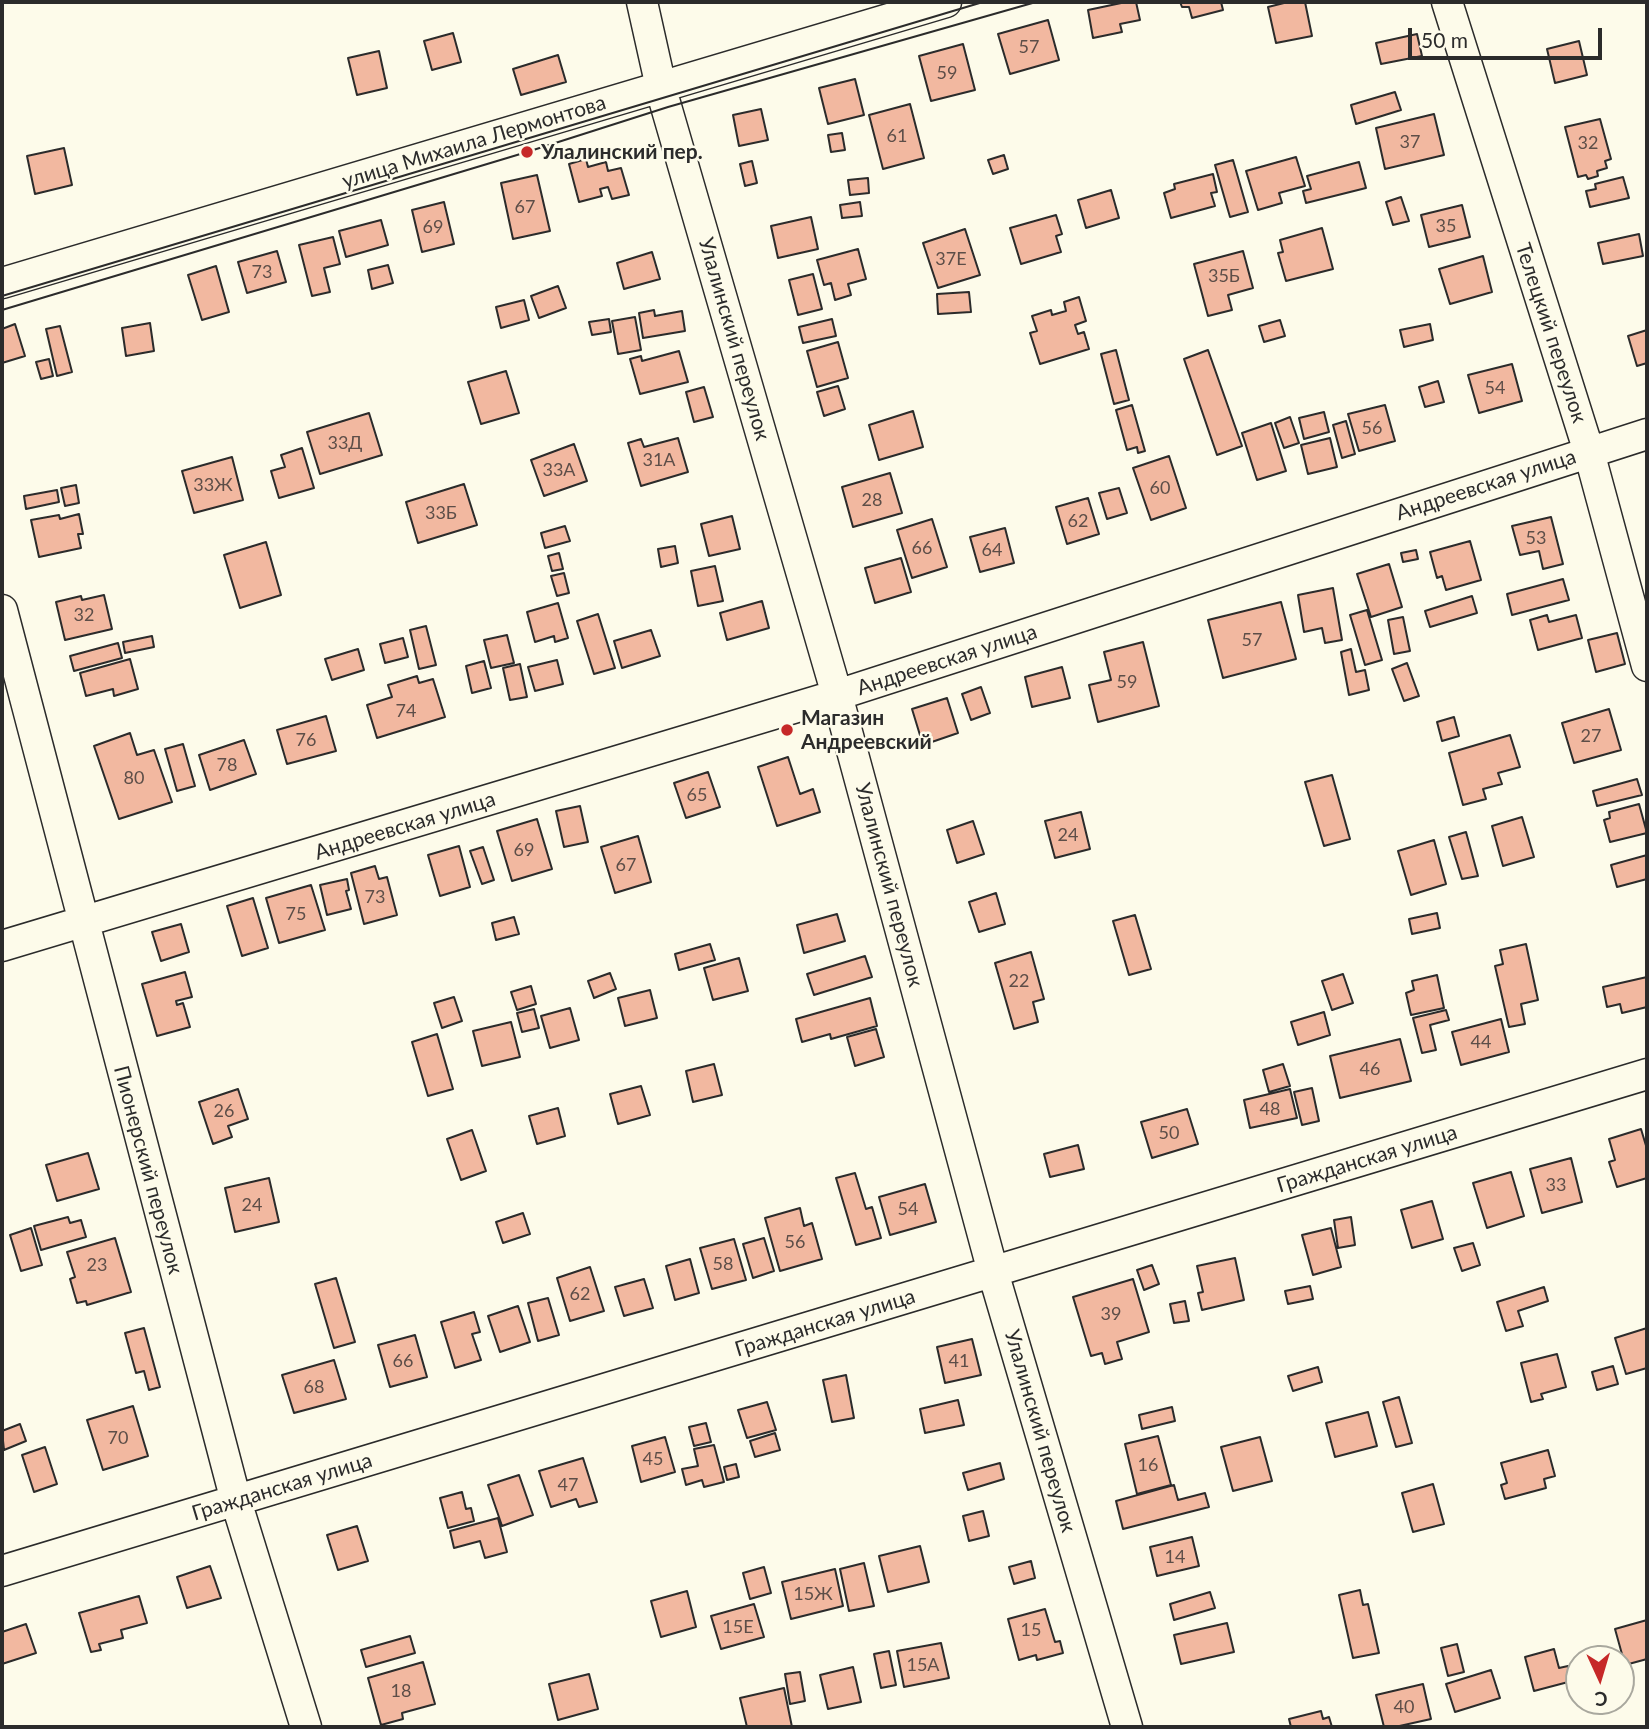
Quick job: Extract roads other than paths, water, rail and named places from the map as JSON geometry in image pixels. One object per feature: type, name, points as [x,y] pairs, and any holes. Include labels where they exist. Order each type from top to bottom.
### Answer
[{"type":"street","name":"Улалинский переулок","points":[[642,2],[661,87],[837,695],[993,1272],[1126,1727]]},
{"type":"street","name":"улица Михаила Лермонтова","points":[[2,282],[946,2]]},
{"type":"street","name":"Телецкий переулок","points":[[1447,2],[1589,452],[1647,666]]},
{"type":"street","name":"Андреевская улица","points":[[2,946],[837,695],[1647,434]]},
{"type":"street","name":"Пионерский переулок","points":[[2,610],[236,1500],[306,1727]]},
{"type":"street","name":"Гражданская улица","points":[[2,1571],[1647,1074]]},
{"type":"tram line","points":[[2,296],[983,2]]},
{"type":"tram line","points":[[2,310],[668,107],[1036,2]]},
{"type":"place","name":"Улалинский пер.","points":[[527,152]]},
{"type":"place","name":"Магазин Андреевский","points":[[787,730]]}]
